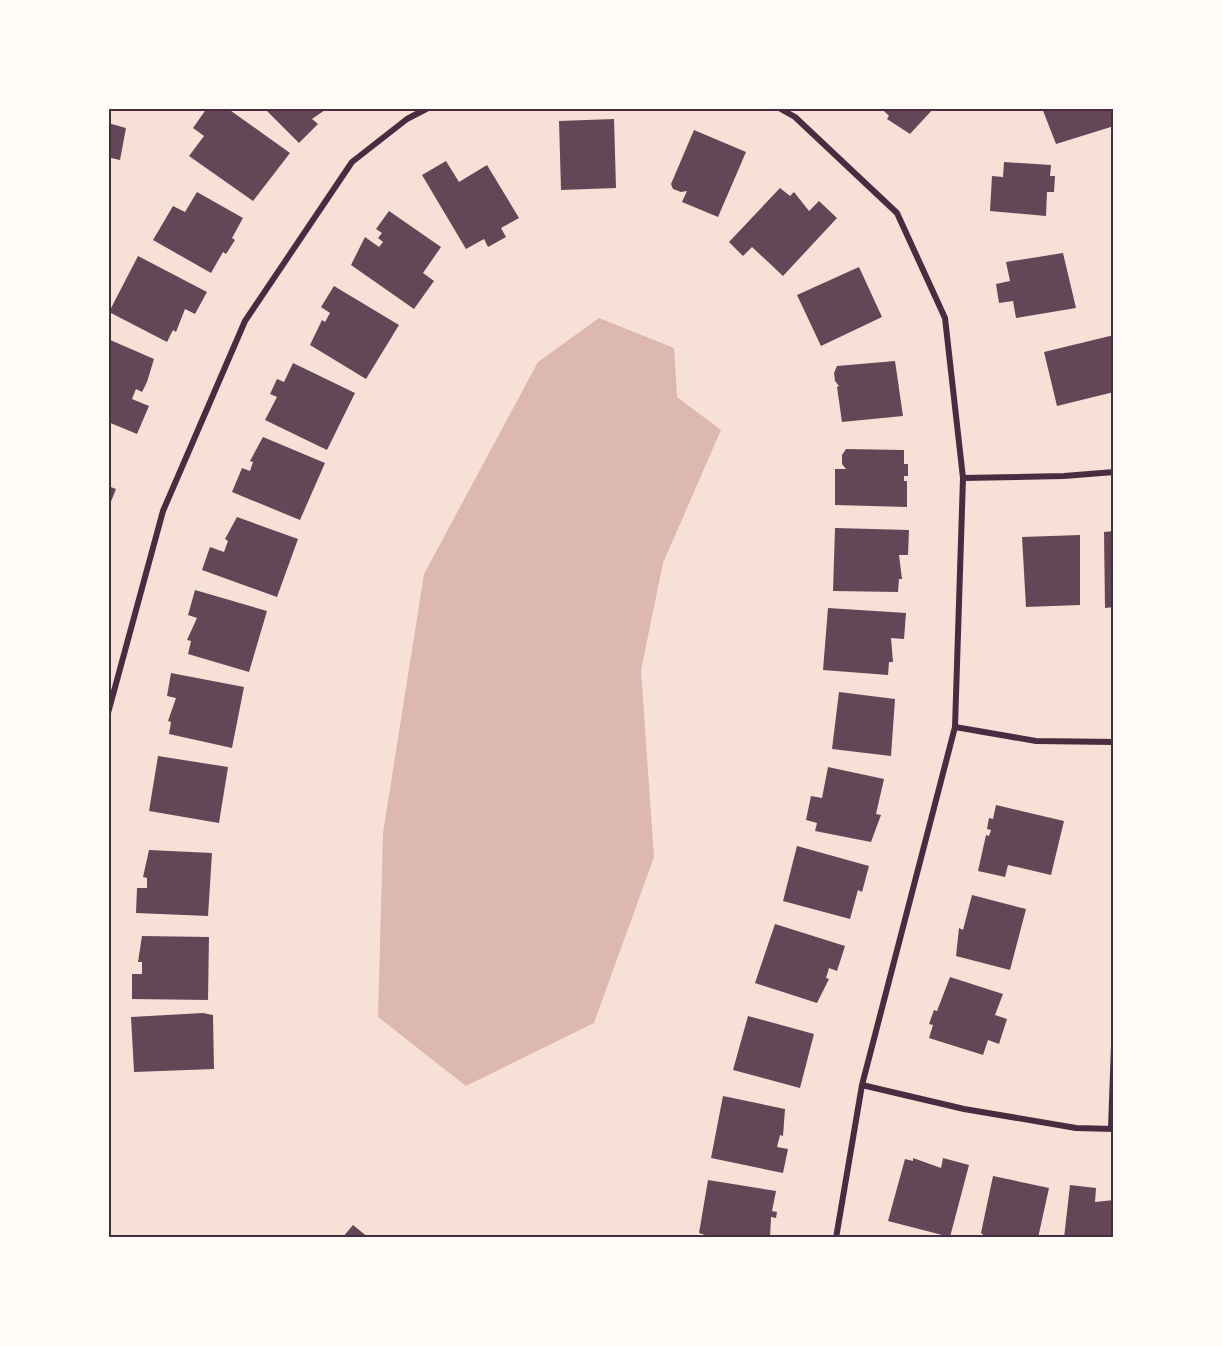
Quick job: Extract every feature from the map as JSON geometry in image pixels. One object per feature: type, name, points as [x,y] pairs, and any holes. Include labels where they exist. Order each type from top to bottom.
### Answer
[{"type":"street","points":[[108,713],[164,512],[245,321],[352,162],[407,119],[428,108]]},
{"type":"street","points":[[779,108],[795,117],[897,213],[945,318],[963,478],[955,727],[862,1085],[836,1238]]},
{"type":"street","points":[[963,478],[1064,476],[1114,472]]},
{"type":"street","points":[[955,727],[1036,741],[1114,742]]},
{"type":"street","points":[[862,1085],[964,1109],[1077,1128],[1113,1129],[1114,1045]]},
{"type":"shaded area","points":[[599,318],[674,348],[677,397],[721,430],[663,563],[641,670],[654,857],[594,1023],[466,1086],[378,1017],[383,833],[424,574],[538,362]]},
{"type":"building","points":[[207,108],[227,108],[290,153],[253,201],[189,156],[204,136],[193,128]]},
{"type":"building","points":[[264,108],[328,108],[312,119],[318,124],[299,143]]},
{"type":"building","points":[[881,108],[934,108],[910,134],[887,119],[889,116]]},
{"type":"building","points":[[1042,108],[1114,108],[1114,126],[1056,144]]},
{"type":"building","points":[[614,119],[616,188],[561,190],[559,121]]},
{"type":"building","points":[[108,123],[126,128],[120,160],[111,158],[109,164]]},
{"type":"building","points":[[694,130],[746,152],[718,217],[682,202],[687,191],[681,192],[673,189],[671,184]]},
{"type":"building","points":[[446,161],[459,182],[487,165],[519,218],[501,228],[506,237],[488,247],[484,239],[466,249],[422,175]]},
{"type":"building","points":[[1004,162],[1051,165],[1050,176],[1055,176],[1054,192],[1047,192],[1046,216],[990,211],[992,176],[1003,177]]},
{"type":"building","points":[[780,188],[790,196],[794,192],[809,211],[819,201],[837,218],[783,276],[752,247],[743,256],[729,242]]},
{"type":"building","points":[[197,192],[243,218],[232,238],[235,240],[226,254],[223,252],[211,273],[153,240],[173,206],[185,212]]},
{"type":"building","points":[[389,211],[441,247],[423,273],[434,281],[414,309],[351,265],[365,237],[379,247],[383,242],[378,238],[382,233],[376,229]]},
{"type":"building","points":[[1063,253],[1076,308],[1016,318],[1013,301],[999,303],[996,284],[1010,281],[1006,262]]},
{"type":"building","points":[[138,256],[207,292],[195,314],[185,309],[176,332],[173,330],[167,342],[109,312]]},
{"type":"building","points":[[859,267],[882,317],[821,346],[797,295]]},
{"type":"building","points":[[334,286],[399,325],[366,379],[310,345],[322,320],[325,322],[330,313],[321,307]]},
{"type":"building","points":[[1114,335],[1114,392],[1057,406],[1044,352]]},
{"type":"building","points":[[108,339],[154,359],[142,392],[136,389],[132,399],[149,406],[137,434],[108,422]]},
{"type":"building","points":[[895,361],[903,416],[842,422],[837,387],[839,386],[835,381],[834,373],[837,366]]},
{"type":"building","points":[[293,363],[355,393],[327,450],[265,420],[277,397],[270,394],[277,379],[284,382]]},
{"type":"building","points":[[263,437],[325,463],[300,520],[232,492],[242,468],[250,471],[253,462],[250,461]]},
{"type":"building","points":[[846,449],[904,450],[904,464],[908,464],[908,476],[904,476],[904,481],[907,481],[907,507],[835,505],[835,469],[846,469],[842,464],[842,455]]},
{"type":"building","points":[[108,486],[116,489],[108,509]]},
{"type":"building","points":[[237,517],[298,539],[277,597],[202,570],[210,547],[224,552],[228,541],[225,539]]},
{"type":"building","points":[[835,528],[909,530],[908,555],[899,555],[902,579],[899,579],[898,592],[833,591]]},
{"type":"building","points":[[1114,531],[1114,607],[1105,608],[1104,532]]},
{"type":"building","points":[[1080,535],[1080,605],[1026,607],[1022,537]]},
{"type":"building","points":[[195,590],[267,611],[249,672],[188,654],[191,641],[187,640],[197,618],[188,615]]},
{"type":"building","points":[[828,608],[906,613],[904,639],[891,638],[893,662],[889,662],[888,675],[823,670]]},
{"type":"building","points":[[171,673],[244,687],[232,748],[169,734],[171,722],[168,721],[176,698],[167,696]]},
{"type":"building","points":[[839,692],[895,699],[891,756],[832,749]]},
{"type":"building","points":[[158,756],[228,767],[219,823],[149,811]]},
{"type":"building","points":[[828,767],[884,779],[876,814],[881,815],[871,842],[815,831],[817,823],[806,820],[811,796],[822,798]]},
{"type":"building","points":[[996,805],[1064,821],[1051,875],[1008,865],[1005,877],[978,871],[986,835],[989,836],[991,830],[987,829],[989,818],[993,819]]},
{"type":"building","points":[[797,846],[869,866],[862,892],[858,890],[850,919],[783,901]]},
{"type":"building","points":[[149,850],[212,853],[208,916],[136,913],[137,888],[147,888],[147,878],[143,877]]},
{"type":"building","points":[[972,895],[1026,909],[1010,970],[956,956],[959,928],[963,930]]},
{"type":"building","points":[[775,924],[845,946],[837,971],[829,968],[826,978],[829,979],[817,1003],[755,983]]},
{"type":"building","points":[[142,936],[209,937],[208,1000],[132,999],[132,974],[142,974],[142,962],[138,962]]},
{"type":"building","points":[[950,977],[1003,994],[995,1015],[1007,1019],[999,1044],[988,1040],[983,1055],[929,1038],[933,1025],[929,1024],[934,1010],[937,1011]]},
{"type":"building","points":[[203,1013],[213,1015],[214,1069],[134,1072],[131,1017]]},
{"type":"building","points":[[748,1016],[814,1034],[800,1088],[733,1070]]},
{"type":"building","points":[[723,1096],[785,1109],[783,1136],[780,1135],[777,1147],[788,1149],[783,1173],[711,1158]]},
{"type":"building","points":[[913,1158],[941,1168],[943,1158],[969,1165],[950,1237],[888,1221],[905,1159],[913,1161]]},
{"type":"building","points":[[993,1176],[1049,1188],[1038,1238],[987,1238],[981,1233]]},
{"type":"building","points":[[708,1180],[776,1191],[772,1211],[777,1212],[776,1218],[771,1217],[770,1238],[714,1238],[699,1233]]},
{"type":"building","points":[[1070,1185],[1096,1188],[1095,1202],[1114,1200],[1114,1238],[1064,1238]]},
{"type":"building","points":[[353,1225],[369,1238],[342,1238]]}]
